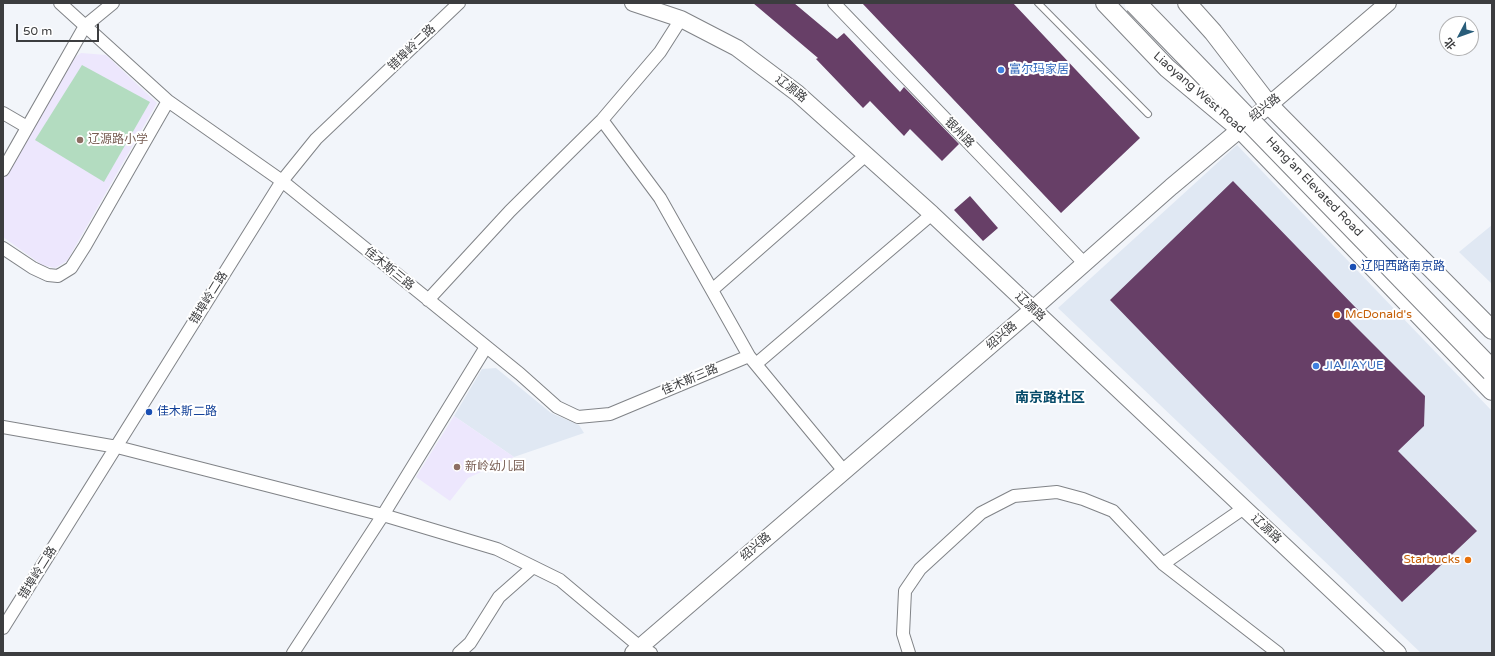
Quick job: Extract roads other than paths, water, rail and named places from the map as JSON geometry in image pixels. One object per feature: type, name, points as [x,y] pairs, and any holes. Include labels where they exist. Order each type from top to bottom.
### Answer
[{"type":"highway","name":"Hang'an Elevated Road","points":[[1135,3],[1485,374]]},
{"type":"highway","name":"Hang'an Elevated Road","points":[[1155,3],[1268,122],[1492,350]]},
{"type":"main road","name":"Liaoyang West Road","points":[[1105,3],[1167,68],[1240,128],[1485,374],[1492,391]]},
{"type":"main road","points":[[1187,3],[1213,32],[1269,105],[1492,330]]},
{"type":"street","name":"佳木斯三路","points":[[60,3],[168,101],[282,181],[486,347],[557,407],[578,417],[610,414],[752,360],[932,214]]},
{"type":"street","points":[[3,170],[86,26],[113,3]]},
{"type":"street","name":"错埠岭二路","points":[[3,628],[282,181],[316,139],[459,3]]},
{"type":"street","name":"辽源路","points":[[633,3],[681,18],[737,48],[797,93],[932,214],[1398,653]]},
{"type":"street","name":"银州路","points":[[834,3],[1084,263]]},
{"type":"street","name":"绍兴路","points":[[641,651],[844,471],[1171,187],[1388,3]]},
{"type":"street","points":[[428,300],[510,211],[602,120],[660,52],[681,18]]},
{"type":"street","points":[[3,248],[33,268],[48,275],[58,276],[71,268],[168,101]]},
{"type":"street","points":[[3,113],[27,127]]},
{"type":"street","points":[[602,120],[660,198],[752,360],[844,471]]},
{"type":"street","points":[[712,290],[866,155]]},
{"type":"street","points":[[293,653],[383,515],[486,347]]},
{"type":"street","points":[[1485,374],[1492,365]]},
{"type":"street","points":[[3,427],[117,447],[383,515],[497,549],[560,580],[641,651]]},
{"type":"street","points":[[909,653],[903,634],[904,591],[920,569],[981,513],[1014,496],[1057,492],[1083,499],[1113,511],[1163,564],[1278,653]]},
{"type":"street","points":[[1163,564],[1244,508]]},
{"type":"street","points":[[459,653],[470,643],[499,597],[533,567]]},
{"type":"lane","points":[[1038,3],[1148,114]]},
{"type":"place","name":"富尔玛家居","points":[[1001,70]]},
{"type":"place","name":"辽源路小学","points":[[80,140]]},
{"type":"place","name":"辽阳西路南京路","points":[[1353,267]]},
{"type":"place","name":"McDonald's","points":[[1337,315]]},
{"type":"place","name":"JIAJIAYUE","points":[[1316,366]]},
{"type":"place","name":"佳木斯二路","points":[[149,412]]},
{"type":"place","name":"新岭幼儿园","points":[[457,467]]},
{"type":"place","name":"Starbucks","points":[[1468,560]]},
{"type":"district","name":"南京路社区","points":[[1050,398]]}]
